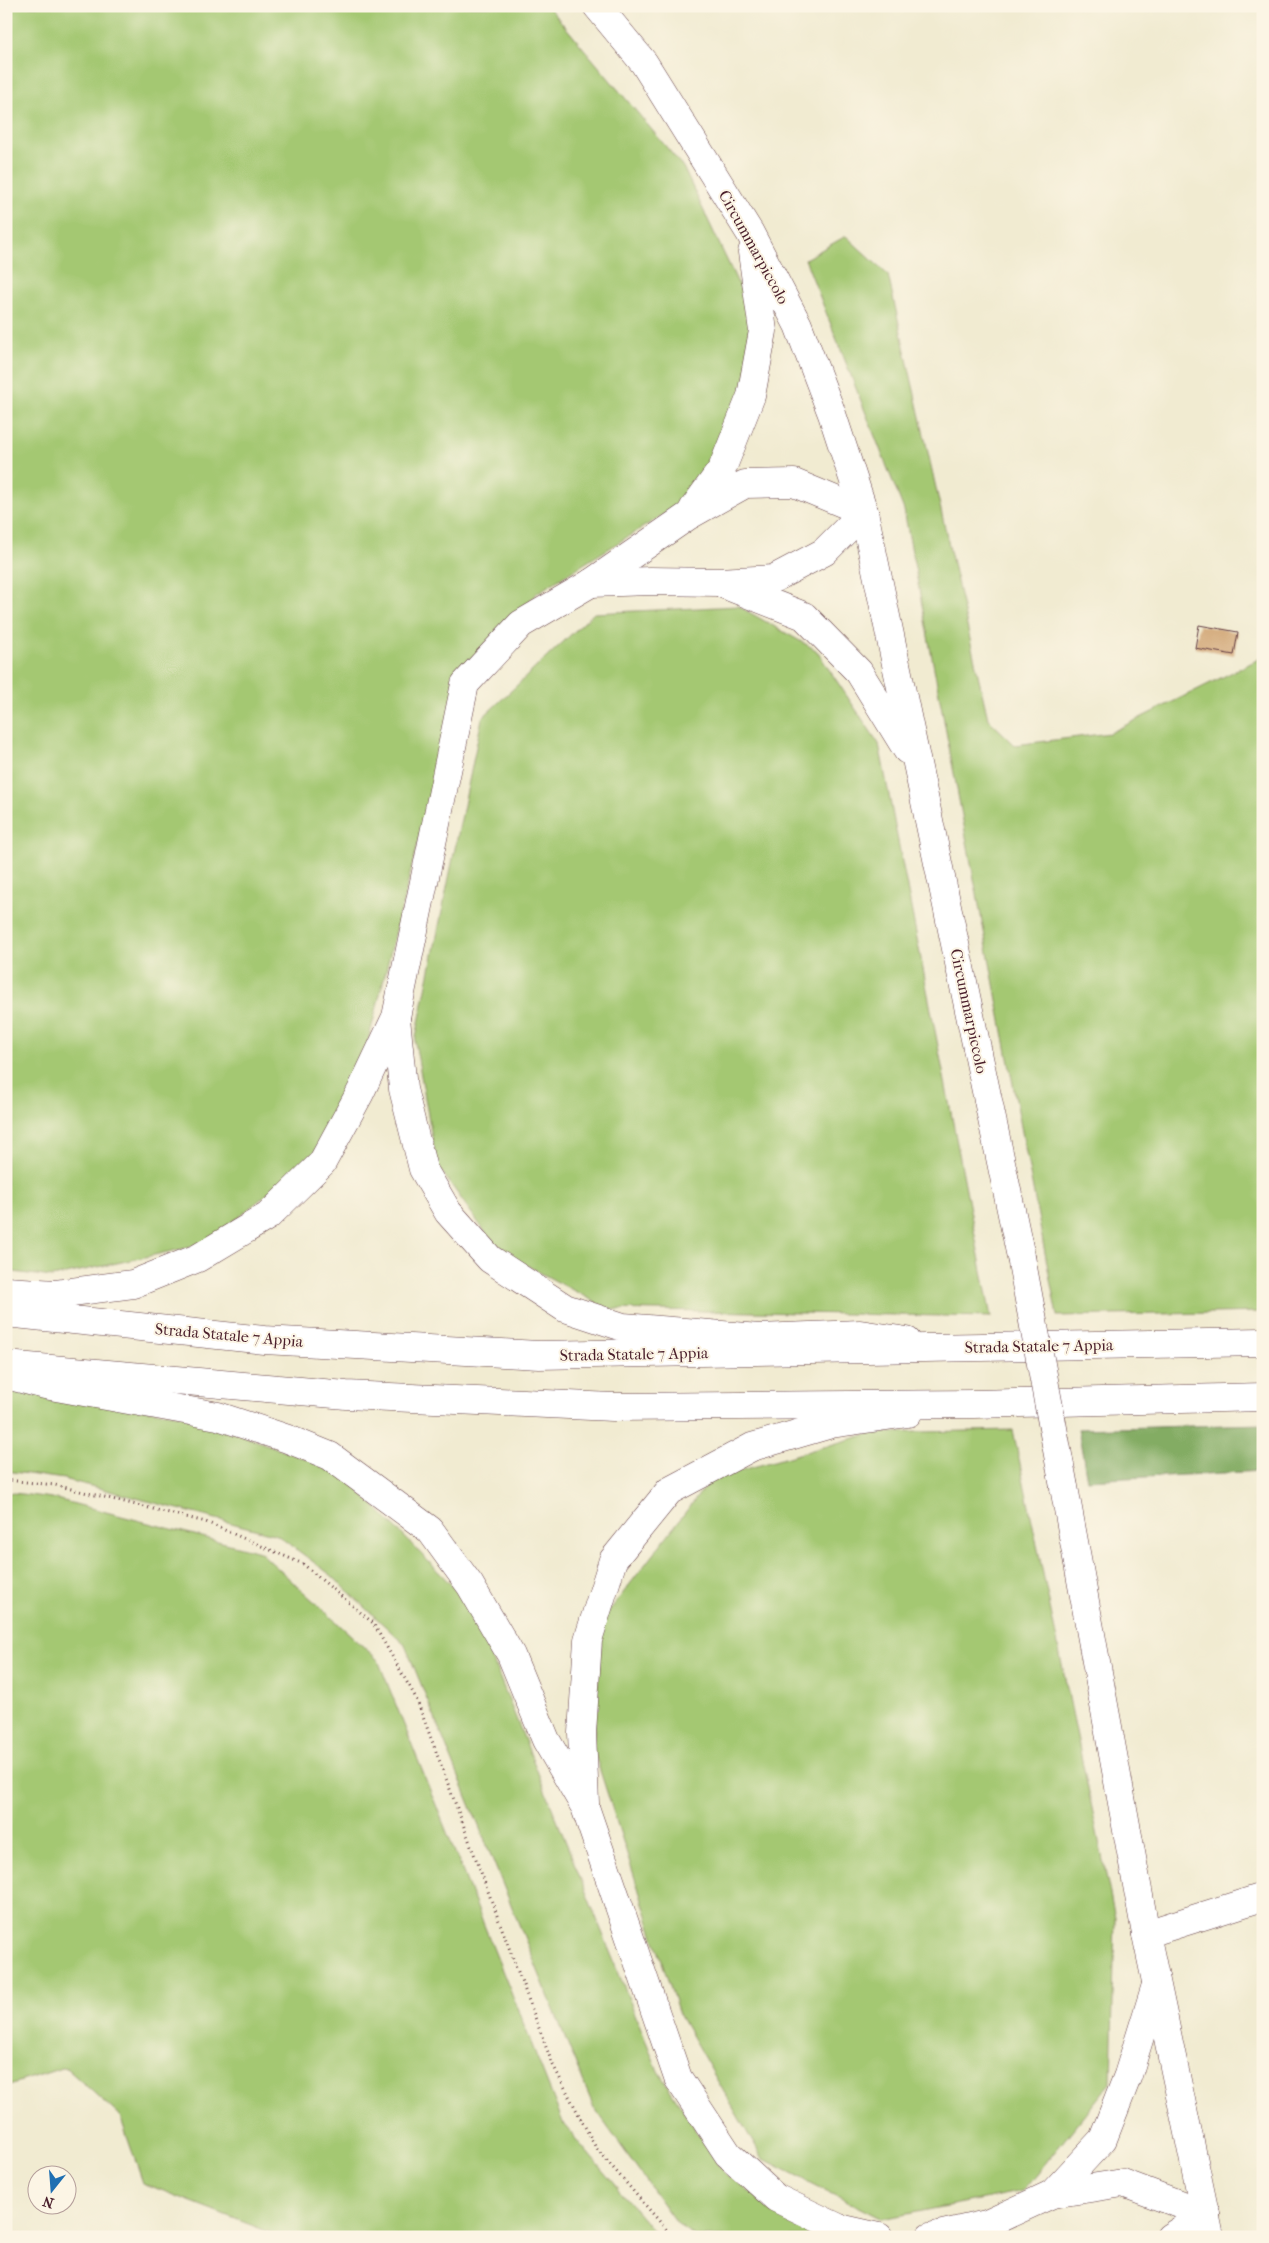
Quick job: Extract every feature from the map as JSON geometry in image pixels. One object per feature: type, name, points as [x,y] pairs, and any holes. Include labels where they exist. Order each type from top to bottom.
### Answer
[{"type":"main road","name":"Circummarpiccolo","points":[[597,6],[644,63],[750,233],[798,325],[832,414],[864,512],[1021,1256],[1146,1934],[1208,2225]]},
{"type":"main road","points":[[688,516],[722,469],[752,396],[763,331],[750,233]]},
{"type":"main road","points":[[6,1292],[56,1294],[133,1284],[198,1258],[268,1216],[322,1163],[360,1092],[396,1017],[466,684],[522,624],[591,583],[688,516],[745,484],[794,483],[864,512],[824,552],[773,579],[718,582],[591,583]]},
{"type":"main road","points":[[718,582],[804,616],[859,672],[917,766]]},
{"type":"main road","points":[[396,1017],[403,1089],[423,1169],[448,1212],[490,1259],[565,1308],[623,1327],[759,1338],[860,1334],[950,1348]]},
{"type":"main road","name":"Strada Statale 7 Appia","points":[[6,1313],[264,1340],[539,1356],[1263,1342]]},
{"type":"main road","points":[[6,1365],[346,1395],[603,1406],[974,1404],[1263,1397]]},
{"type":"main road","points":[[6,1375],[45,1385],[218,1416],[288,1439],[330,1456],[430,1530],[470,1585],[511,1655],[546,1740],[585,1807],[678,2078],[728,2154],[776,2198],[839,2228],[879,2237]]},
{"type":"main road","points":[[585,1807],[582,1733],[588,1640],[614,1560],[669,1491],[752,1447],[831,1424],[974,1404]]},
{"type":"main road","points":[[1146,1934],[1263,1897]]},
{"type":"main road","points":[[1052,2194],[1103,2139],[1128,2075],[1156,1983]]},
{"type":"main road","points":[[930,2237],[988,2224],[1052,2194],[1123,2183],[1208,2225]]},
{"type":"main road","points":[[1170,2237],[1208,2225]]},
{"type":"path","points":[[6,1480],[55,1485],[206,1522],[303,1564],[373,1623],[416,1698],[552,2063],[596,2148],[673,2237]]},
{"type":"green space","points":[[6,6],[548,6],[683,167],[751,311],[745,405],[687,500],[537,593],[460,675],[364,1058],[313,1157],[205,1244],[52,1277],[6,1271]]},
{"type":"green space","points":[[846,236],[888,275],[988,719],[1015,745],[1110,733],[1263,657],[1263,1312],[1057,1316],[904,510],[805,259]]},
{"type":"green space","points":[[738,606],[816,650],[879,744],[991,1317],[608,1309],[498,1250],[437,1165],[415,1042],[482,718],[594,613]]},
{"type":"green space","points":[[6,1390],[191,1416],[342,1473],[470,1604],[658,2071],[725,2175],[820,2237],[696,2237],[677,2224],[594,2108],[405,1645],[331,1575],[277,1535],[64,1479],[6,1471]]},
{"type":"green space","points":[[1263,1424],[1263,1471],[1087,1480],[1078,1429]]},
{"type":"green space","points":[[1013,1430],[1115,1918],[1111,2082],[1023,2191],[882,2219],[762,2158],[679,2014],[593,1749],[603,1619],[711,1479],[872,1433]]},
{"type":"green space","points":[[6,1492],[52,1498],[260,1552],[378,1660],[564,2125],[657,2235],[652,2237],[282,2237],[143,2183],[120,2116],[65,2067],[6,2086]]},
{"type":"building","points":[[1199,625],[1238,632],[1234,655],[1195,648]]}]
